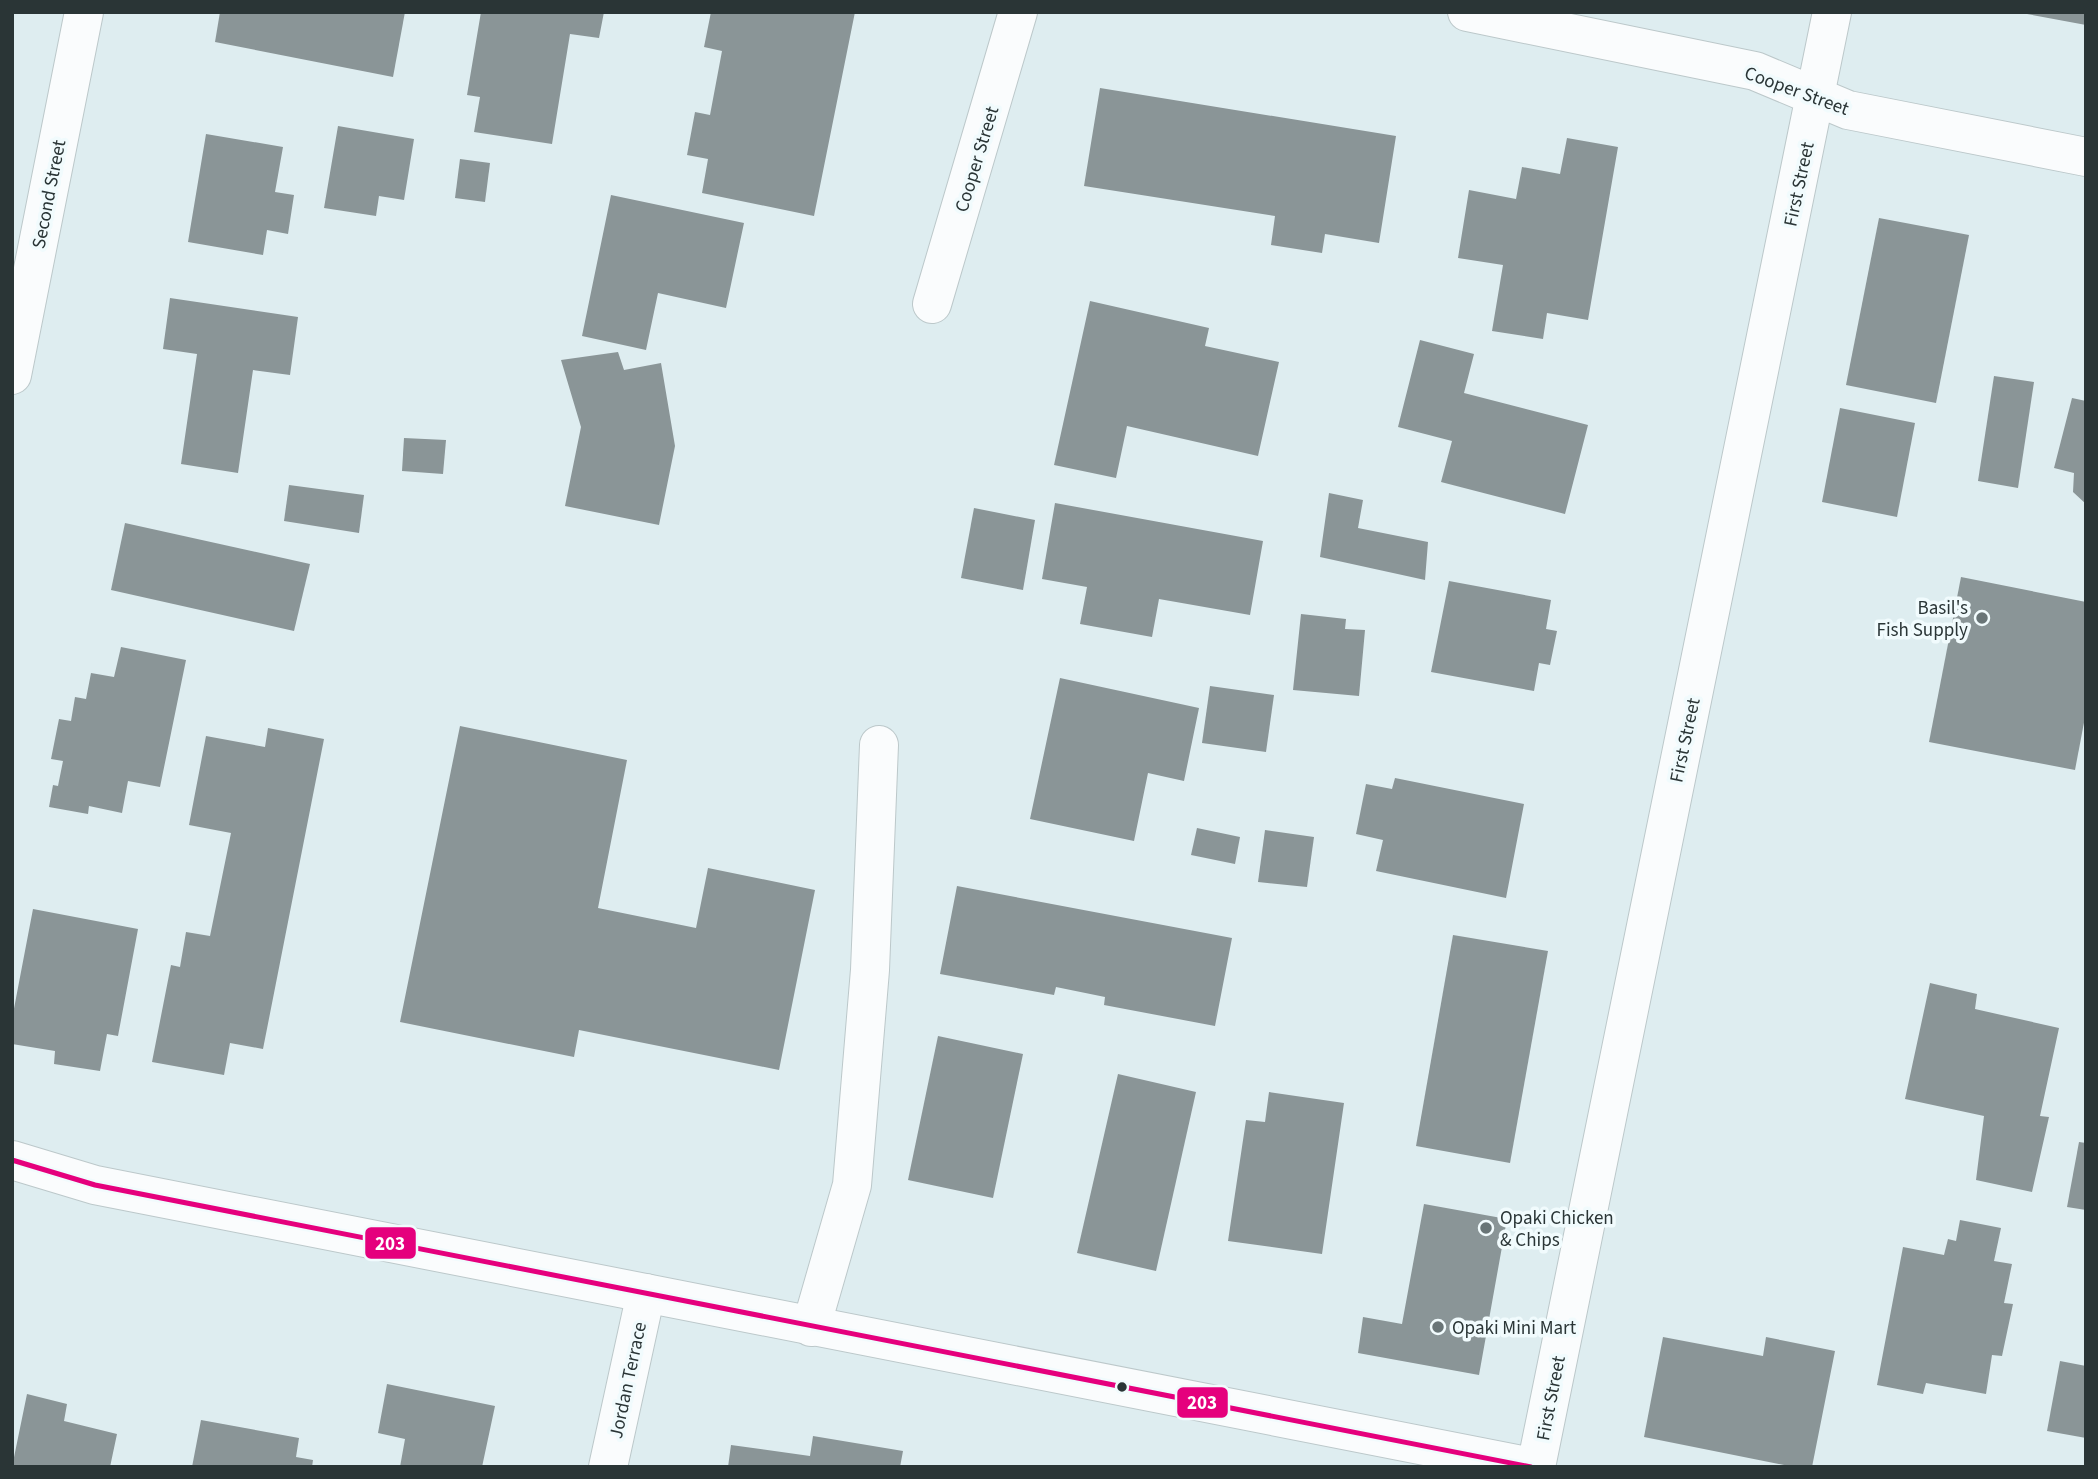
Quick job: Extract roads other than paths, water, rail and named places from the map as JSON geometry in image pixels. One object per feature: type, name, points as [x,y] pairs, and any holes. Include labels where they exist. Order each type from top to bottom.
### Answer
[{"type":"main road","name":"Second Street","points":[[12,375],[84,12]]},
{"type":"main road","name":"Cooper Street","points":[[932,304],[1018,12]]},
{"type":"main road","name":"Cooper Street","points":[[1467,12],[1755,71],[1848,110],[2086,157]]},
{"type":"main road","name":"First Street","points":[[1534,1467],[1832,12]]},
{"type":"main road","points":[[811,1326],[852,1185],[870,970],[879,746]]},
{"type":"main road","points":[[12,1160],[95,1185],[1534,1467]]},
{"type":"main road","name":"Jordan Terrace","points":[[608,1467],[646,1293]]},
{"type":"place","name":"Basil's Fish Supply","points":[[1982,618]]},
{"type":"place","name":"Opaki Chicken & Chips","points":[[1486,1228]]},
{"type":"place","name":"Opaki Mini Mart","points":[[1438,1327]]}]
